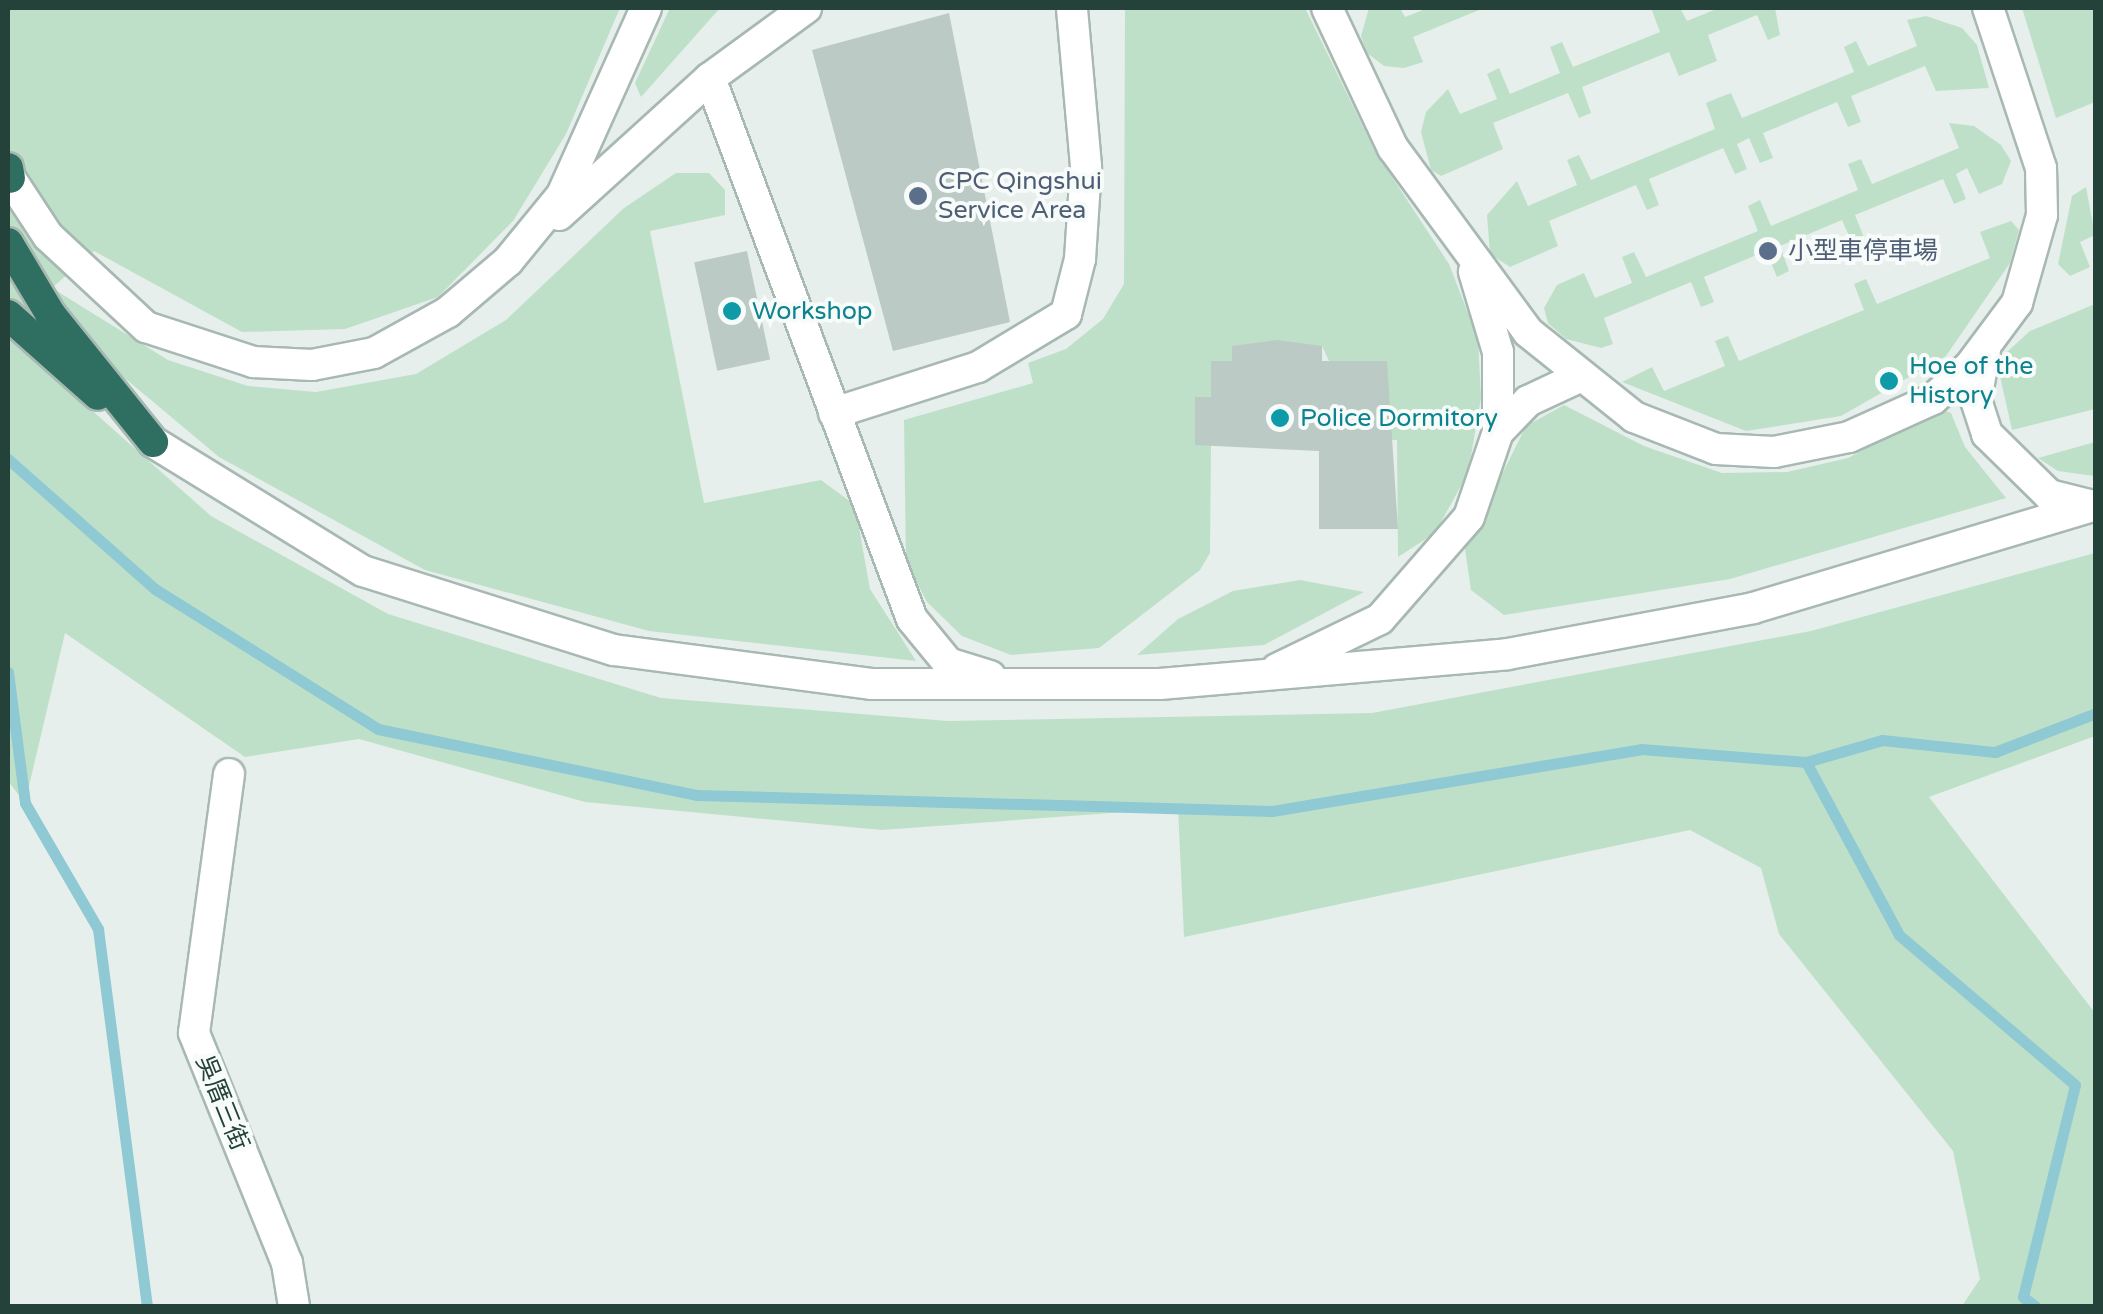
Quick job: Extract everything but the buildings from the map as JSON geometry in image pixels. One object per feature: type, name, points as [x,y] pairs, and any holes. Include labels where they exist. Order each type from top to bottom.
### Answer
[{"type":"highway","points":[[8,243],[51,316],[153,442]]},
{"type":"highway","points":[[8,314],[153,442]]},
{"type":"street","points":[[508,260],[562,195],[646,8]]},
{"type":"street","points":[[8,173],[48,236],[146,327],[253,362],[312,365],[374,352],[448,312],[710,78],[806,8]]},
{"type":"street","points":[[834,413],[978,367],[1066,314],[1080,259],[1086,166],[1072,8]]},
{"type":"street","points":[[1327,8],[1394,148],[1528,332],[1577,378],[1634,416],[1716,449],[1774,452],[1849,437],[1933,398],[1986,348],[2017,303],[2042,215],[2041,168],[1988,8]]},
{"type":"street","points":[[710,78],[912,619],[948,663],[1022,686]]},
{"type":"street","points":[[1257,678],[1380,619],[1406,594],[1469,517],[1498,432],[1498,352],[1469,255]]},
{"type":"street","points":[[1986,348],[1976,374],[1987,434],[2049,495],[2094,505]]},
{"type":"street","points":[[1498,432],[1528,401],[1577,378]]},
{"type":"street","points":[[153,442],[363,571],[614,650],[872,684],[1022,686],[1257,678],[1508,654],[1753,608],[2094,505]]},
{"type":"street","name":"吳厝三街","points":[[229,774],[194,1033],[287,1263],[294,1306]]},
{"type":"green space","points":[[8,8],[620,8],[566,134],[513,221],[438,297],[345,329],[242,332],[94,251],[52,288],[168,360],[248,386],[316,392],[416,374],[506,320],[624,208],[676,173],[709,173],[725,190],[725,215],[650,231],[704,503],[821,480],[855,505],[870,589],[916,661],[649,631],[425,570],[219,457],[121,375],[51,289],[8,328]]},
{"type":"green space","points":[[670,8],[720,8],[641,97],[635,83]]},
{"type":"green space","points":[[1125,8],[1305,8],[1375,151],[1449,264],[1478,339],[1481,398],[1468,473],[1435,533],[1398,557],[1397,440],[1366,440],[1322,346],[1233,346],[1232,361],[1211,361],[1211,397],[1195,398],[1196,444],[1211,445],[1210,553],[1200,570],[1099,648],[1011,655],[962,636],[927,602],[906,562],[904,420],[1033,383],[1028,363],[1066,349],[1103,319],[1124,284]]},
{"type":"green space","points":[[1369,8],[1400,8],[1405,17],[1428,8],[1484,8],[1413,37],[1423,62],[1404,68],[1384,66],[1367,53],[1361,36]]},
{"type":"green space","points":[[1651,8],[1680,8],[1687,21],[1719,8],[1775,8],[1780,35],[1768,40],[1757,15],[1708,35],[1717,61],[1679,76],[1669,52],[1582,87],[1591,113],[1579,118],[1568,93],[1493,123],[1503,149],[1441,176],[1431,170],[1421,132],[1426,112],[1448,89],[1460,114],[1497,99],[1487,74],[1499,68],[1510,94],[1560,73],[1550,47],[1562,42],[1573,67],[1660,32]]},
{"type":"green space","points":[[2022,8],[2095,8],[2095,102],[2056,118]]},
{"type":"green space","points":[[1926,16],[1962,28],[1977,45],[1989,88],[1936,91],[1925,66],[1851,96],[1861,122],[1848,127],[1837,102],[1763,133],[1773,158],[1760,163],[1749,138],[1737,144],[1747,169],[1735,174],[1723,148],[1649,179],[1659,205],[1647,210],[1636,185],[1549,221],[1558,246],[1510,267],[1490,254],[1487,215],[1517,181],[1528,206],[1577,185],[1567,160],[1579,155],[1591,180],[1715,129],[1706,103],[1718,98],[1731,93],[1742,118],[1854,72],[1844,47],[1856,41],[1868,66],[1917,46],[1907,20]]},
{"type":"green space","points":[[1949,123],[1974,126],[2001,145],[2011,161],[2002,184],[1979,194],[1967,168],[1956,174],[1966,199],[1954,204],[1943,179],[1855,215],[1865,240],[1853,245],[1842,220],[1780,246],[1789,271],[1777,277],[1766,251],[1704,277],[1714,302],[1701,307],[1691,282],[1604,318],[1613,344],[1601,348],[1566,339],[1548,323],[1544,308],[1557,285],[1584,273],[1595,298],[1632,283],[1622,257],[1634,252],[1646,277],[1758,231],[1748,206],[1760,200],[1771,226],[1858,190],[1848,164],[1861,159],[1872,184],[1959,148]]},
{"type":"green space","points":[[2086,187],[2095,235],[2080,242],[2090,267],[2070,276],[2058,264],[2072,196]]},
{"type":"green space","points":[[2011,221],[2019,230],[2010,263],[1946,356],[1841,416],[1746,431],[1622,382],[1652,367],[1664,391],[1725,366],[1715,341],[1728,336],[1739,361],[1864,310],[1854,284],[1866,279],[1877,304],[1990,258],[1980,232]]},
{"type":"green space","points":[[2095,304],[2095,409],[2012,430],[2000,376],[2007,352],[2030,331]]},
{"type":"green space","points":[[8,336],[211,516],[388,614],[661,698],[948,721],[1372,713],[1811,631],[2095,553],[2095,736],[1929,797],[2095,1013],[2095,1306],[1962,1306],[1980,1279],[1953,1151],[1779,934],[1761,868],[1690,830],[1184,937],[1178,808],[882,830],[585,802],[359,739],[245,757],[65,633],[25,803],[8,781]]},
{"type":"green space","points":[[1564,405],[1644,446],[1722,473],[1787,472],[1848,458],[1941,409],[1951,413],[1965,447],[2006,498],[1730,579],[1504,615],[1471,590],[1465,549],[1526,426]]},
{"type":"green space","points":[[2095,442],[2094,476],[2058,471],[2038,458]]},
{"type":"green space","points":[[1300,580],[1364,592],[1264,645],[1137,655],[1178,619],[1233,591]]},
{"type":"waterway","points":[[8,459],[155,589],[378,729],[697,795],[1272,811],[1641,749],[1806,762],[1899,935],[2075,1085],[2023,1297],[2035,1306]]},
{"type":"waterway","points":[[8,672],[25,803],[98,929],[147,1306]]},
{"type":"waterway","points":[[1806,762],[1882,740],[1995,752],[2096,713]]},
{"type":"place","name":"CPC Qingshui Service Area","points":[[918,196]]},
{"type":"place","name":"小型車停車場","points":[[1768,251]]},
{"type":"place","name":"Workshop","points":[[732,311]]},
{"type":"place","name":"Hoe of the History","points":[[1889,381]]},
{"type":"place","name":"Police Dormitory","points":[[1280,418]]}]
